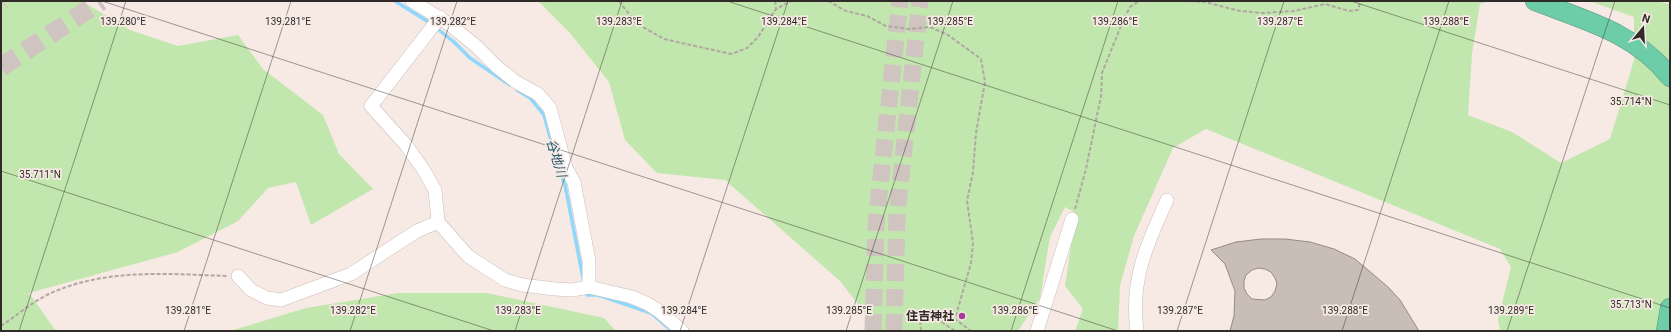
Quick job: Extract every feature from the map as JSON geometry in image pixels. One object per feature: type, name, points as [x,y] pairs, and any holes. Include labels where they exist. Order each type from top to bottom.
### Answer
[{"type":"highway","points":[[1535,1],[1603,26],[1628,39],[1648,53],[1670,77]]},
{"type":"highway","points":[[1666,331],[1670,308]]},
{"type":"street","points":[[412,1],[440,17],[476,46],[511,78],[538,94],[550,108],[566,168],[574,182],[589,261],[589,287]]},
{"type":"street","points":[[440,17],[371,106],[406,145],[435,190],[438,222],[468,256],[505,280],[539,288],[572,290],[589,287],[632,297],[648,304],[682,331]]},
{"type":"street","points":[[1137,331],[1135,301],[1139,272],[1145,249],[1167,200]]},
{"type":"street","points":[[1037,331],[1072,219]]},
{"type":"street","points":[[238,276],[251,290],[267,298],[281,300],[351,274],[417,231],[438,222]]},
{"type":"path","points":[[619,1],[636,23],[664,39],[731,54],[747,48],[758,38],[776,9],[791,1]]},
{"type":"path","points":[[775,1],[776,9]]},
{"type":"path","points":[[828,1],[846,11],[867,16],[886,26],[909,29],[930,27],[948,35],[981,59],[985,82],[976,133],[973,172],[967,201],[973,243],[971,263],[955,319],[971,331]]},
{"type":"path","points":[[1072,219],[1086,169],[1101,96],[1102,73],[1123,20],[1130,7],[1138,1]]},
{"type":"path","points":[[1184,1],[1205,2],[1240,11],[1263,13],[1294,11],[1325,4],[1349,11],[1358,10],[1360,3],[1358,1]]},
{"type":"path","points":[[1,326],[49,294],[102,279],[147,273],[238,276]]},
{"type":"path","points":[[921,331],[920,318],[934,318],[955,331]]},
{"type":"green space","points":[[1,1],[82,1],[130,30],[178,46],[238,35],[263,69],[323,115],[339,154],[373,189],[311,225],[296,182],[268,188],[238,221],[178,252],[29,293],[56,331],[1,331]]},
{"type":"green space","points":[[538,1],[1489,1],[1480,4],[1472,54],[1468,115],[1512,132],[1561,163],[1610,139],[1634,60],[1634,17],[1589,1],[1655,1],[1670,4],[1670,331],[1500,331],[1498,319],[1511,267],[1500,249],[1206,129],[1173,148],[1134,236],[1120,286],[1118,331],[1075,331],[1083,309],[1065,286],[1076,213],[1065,207],[1050,237],[1040,298],[1018,331],[879,331],[840,281],[725,180],[657,173],[625,140],[609,82],[570,33]]},
{"type":"green space","points":[[398,293],[487,293],[604,318],[616,331],[230,331],[306,308]]},
{"type":"building","points":[[1261,239],[1285,239],[1310,242],[1334,249],[1355,259],[1388,287],[1400,300],[1419,331],[1230,331],[1234,316],[1235,291],[1225,264],[1211,250],[1236,242]],"holes":[[[1258,268],[1271,272],[1275,278],[1277,284],[1275,291],[1271,297],[1265,300],[1252,299],[1244,288],[1246,275],[1252,270]]]},
{"type":"waterway","name":"谷地川","points":[[395,1],[430,23],[454,42],[470,58],[510,85]]},
{"type":"waterway","name":"谷地川","points":[[517,90],[530,98],[544,115],[565,185],[583,278]]},
{"type":"waterway","name":"谷地川","points":[[586,290],[587,295],[598,295],[651,313],[672,331]]},
{"type":"tunnel","points":[[1,67],[101,1]]},
{"type":"tunnel","points":[[873,331],[876,224],[900,1]]},
{"type":"tunnel","points":[[894,331],[897,214],[920,1]]},
{"type":"place","name":"住吉神社","points":[[962,316]]}]
